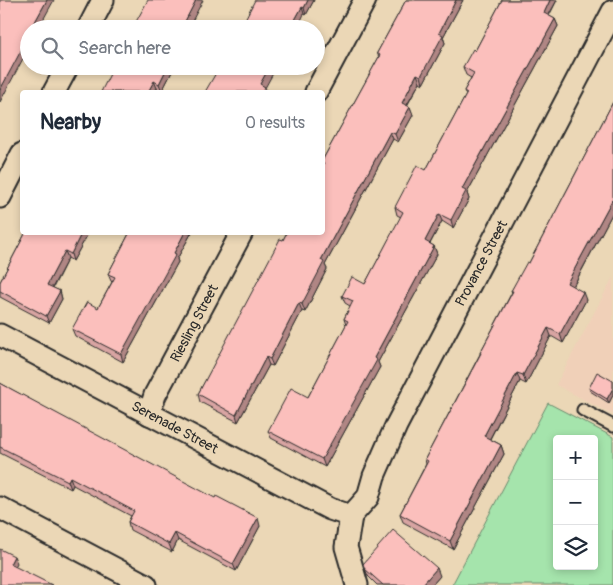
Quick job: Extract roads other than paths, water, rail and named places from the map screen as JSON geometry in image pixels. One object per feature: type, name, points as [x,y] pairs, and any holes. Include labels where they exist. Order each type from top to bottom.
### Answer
[{"type":"street","points":[[93,20],[103,0]]},
{"type":"street","points":[[317,90],[365,0]]},
{"type":"street","name":"Provance Street","points":[[351,516],[368,497],[374,476],[396,426],[613,11]]},
{"type":"street","points":[[55,90],[63,75]]},
{"type":"street","points":[[0,197],[20,158]]},
{"type":"street","name":"Riesling Street","points":[[149,414],[155,395],[240,235]]},
{"type":"street","name":"Serenade Street","points":[[0,335],[330,509],[351,516]]},
{"type":"street","points":[[0,508],[146,585]]},
{"type":"street","points":[[351,516],[346,547],[357,585]]},
{"type":"lane","points":[[583,410],[613,426]]}]
